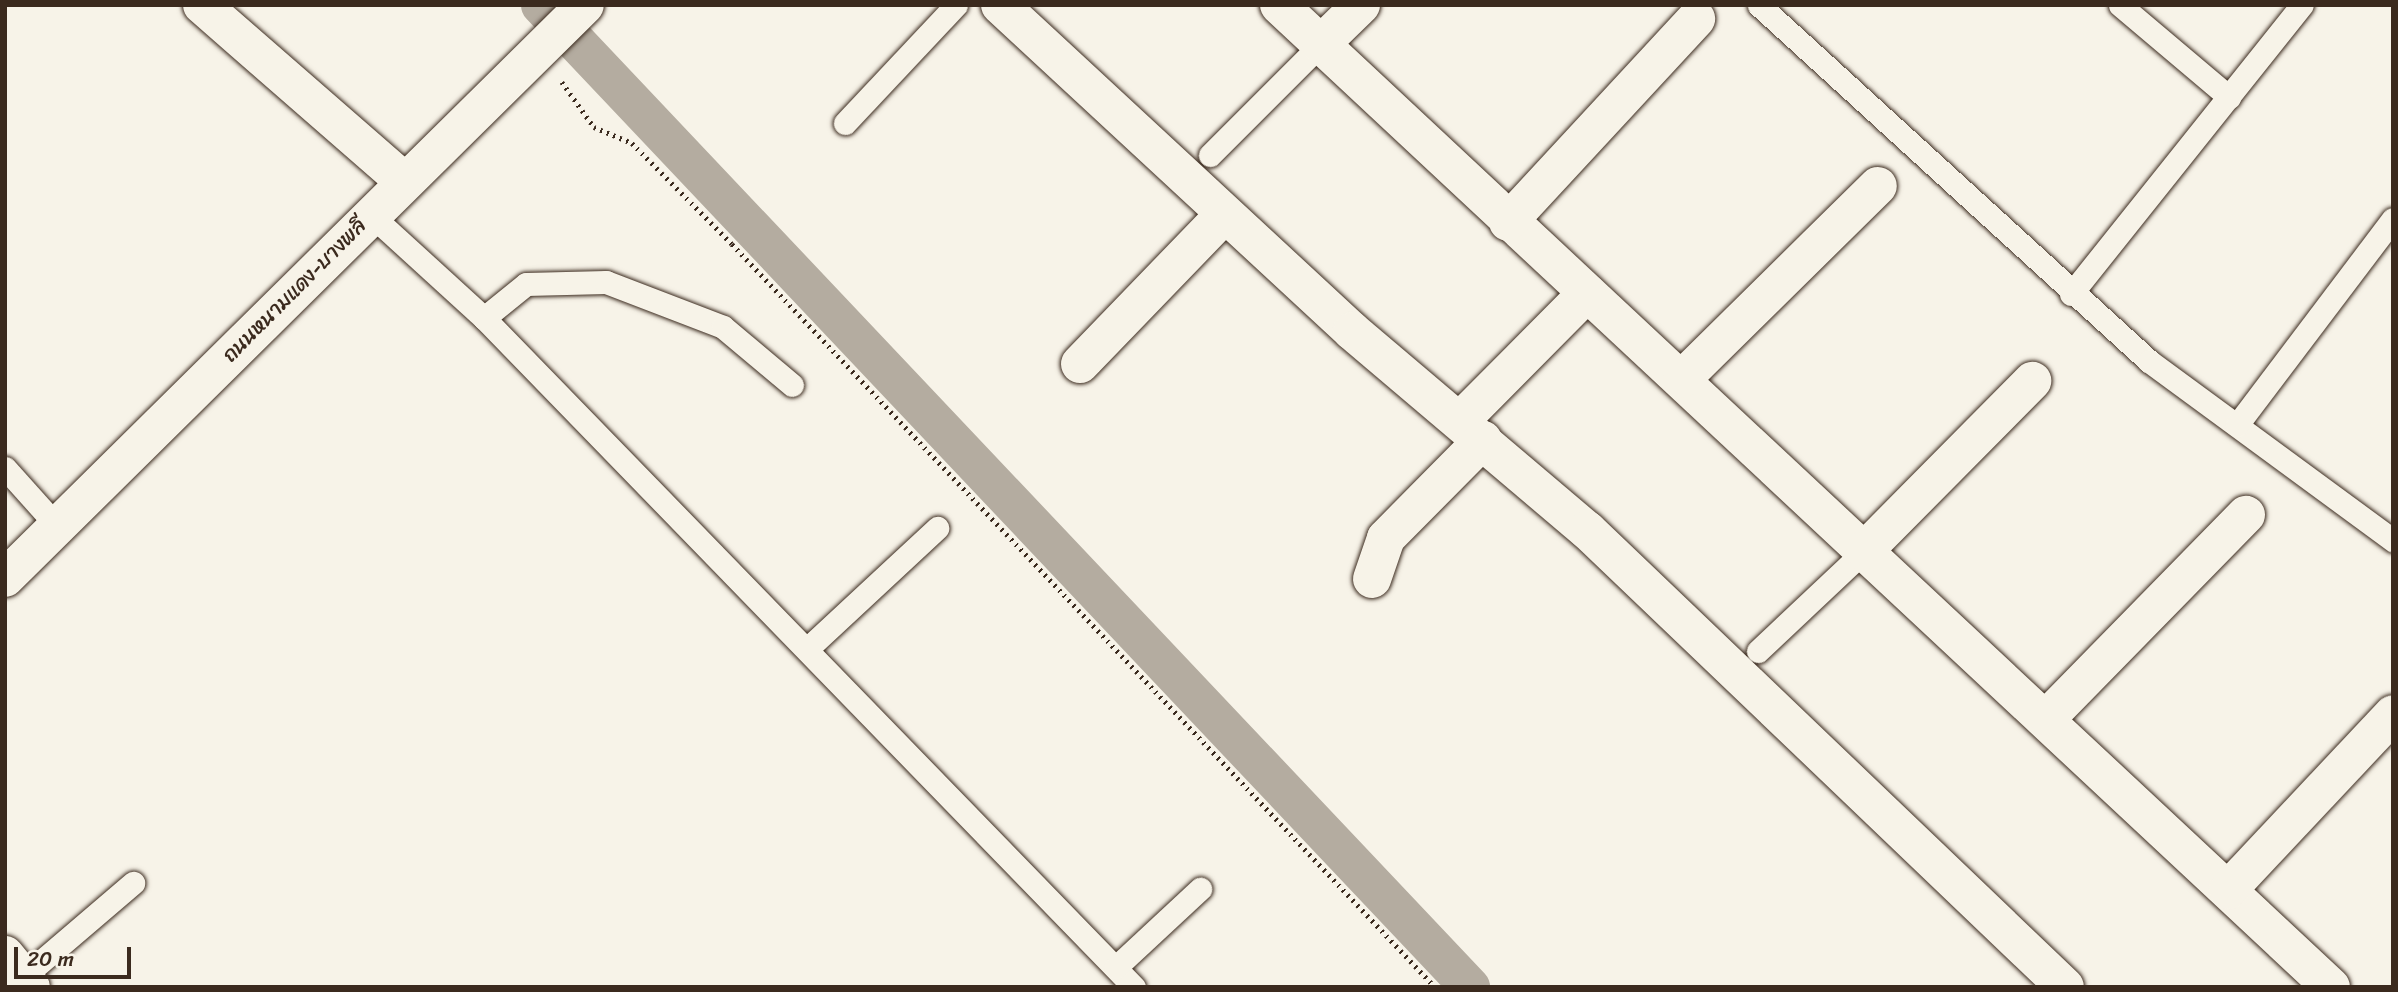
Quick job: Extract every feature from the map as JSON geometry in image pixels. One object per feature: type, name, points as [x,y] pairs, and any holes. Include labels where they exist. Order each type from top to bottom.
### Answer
[{"type":"street","points":[[202,5],[329,122],[404,181]]},
{"type":"street","name":"ถนนหนามแดง-บางพลี","points":[[5,578],[542,44],[585,5]]},
{"type":"street","points":[[1000,5],[1223,216],[1597,539],[2066,987]]},
{"type":"street","points":[[1279,5],[1508,222],[2048,718],[2331,987]]},
{"type":"street","points":[[1321,44],[1361,5]]},
{"type":"street","points":[[1508,222],[1696,19]]},
{"type":"street","points":[[1682,379],[1878,186]]},
{"type":"street","points":[[1080,364],[1223,216]]},
{"type":"street","points":[[1372,579],[1386,538],[1587,293]]},
{"type":"street","points":[[1865,550],[2032,381]]},
{"type":"street","points":[[2048,718],[2246,515]]},
{"type":"street","points":[[2228,890],[2393,714]]},
{"type":"lane","points":[[845,122],[956,5]]},
{"type":"lane","points":[[1759,5],[2071,294],[2237,425],[2393,540]]},
{"type":"lane","points":[[2120,5],[2229,97]]},
{"type":"lane","points":[[2071,294],[2302,5]]},
{"type":"lane","points":[[1210,155],[1321,44]]},
{"type":"lane","points":[[370,214],[484,318],[1134,987]]},
{"type":"lane","points":[[2237,425],[2393,219]]},
{"type":"lane","points":[[484,318],[526,284],[606,282],[723,327],[792,385]]},
{"type":"lane","points":[[5,468],[57,526]]},
{"type":"lane","points":[[807,649],[937,528]]},
{"type":"lane","points":[[1758,652],[1865,550]]},
{"type":"lane","points":[[20,973],[133,883]]},
{"type":"lane","points":[[1116,967],[1200,889]]},
{"type":"path","points":[[542,44],[594,127],[632,143],[732,244],[1434,987]]},
{"type":"waterway","points":[[541,5],[1470,987]]}]
